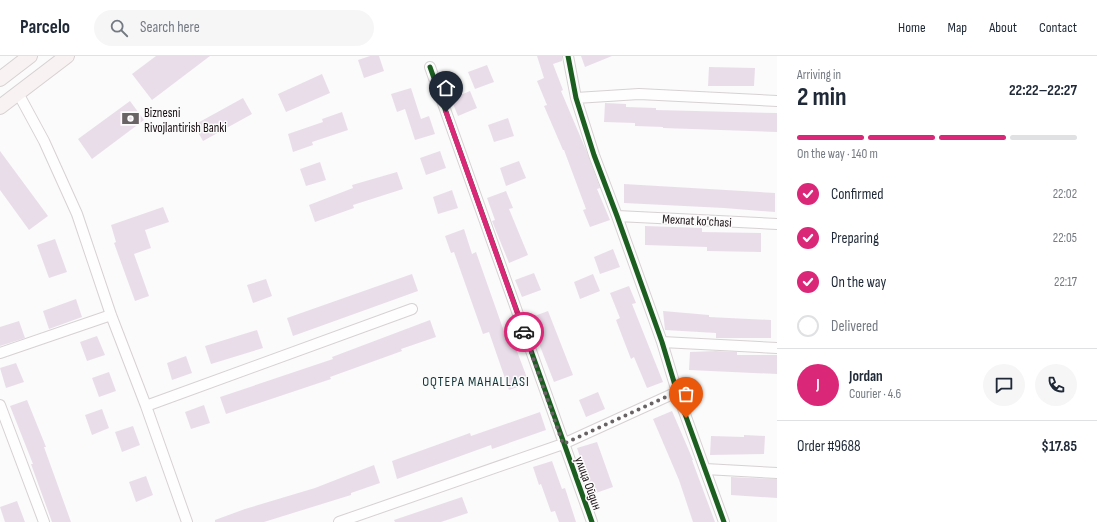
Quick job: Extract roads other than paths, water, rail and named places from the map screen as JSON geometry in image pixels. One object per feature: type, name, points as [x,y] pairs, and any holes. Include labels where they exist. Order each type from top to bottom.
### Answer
[{"type":"main road","points":[[0,79],[30,56]]},
{"type":"main road","points":[[0,107],[67,56]]},
{"type":"street","points":[[568,56],[576,98],[594,155],[662,342],[677,392],[724,522]]},
{"type":"street","name":"улица Ойдин","points":[[430,67],[592,522]]},
{"type":"street","points":[[18,93],[44,141],[77,214],[111,315],[146,406],[187,522]]},
{"type":"street","points":[[576,98],[639,94],[777,101]]},
{"type":"street","name":"Mexnat ko'chasi","points":[[617,216],[777,224]]},
{"type":"street","points":[[146,406],[412,309]]},
{"type":"street","points":[[0,353],[111,315]]},
{"type":"street","points":[[662,342],[777,348]]},
{"type":"street","points":[[339,522],[563,444],[677,392]]},
{"type":"street","points":[[0,405],[44,522]]},
{"type":"street","points":[[705,469],[777,474]]},
{"type":"place","name":"Biznesni Rivojlantirish Banki","points":[[131,119]]},
{"type":"district","name":"OQTEPA MAHALLASI","points":[[476,381]]}]
